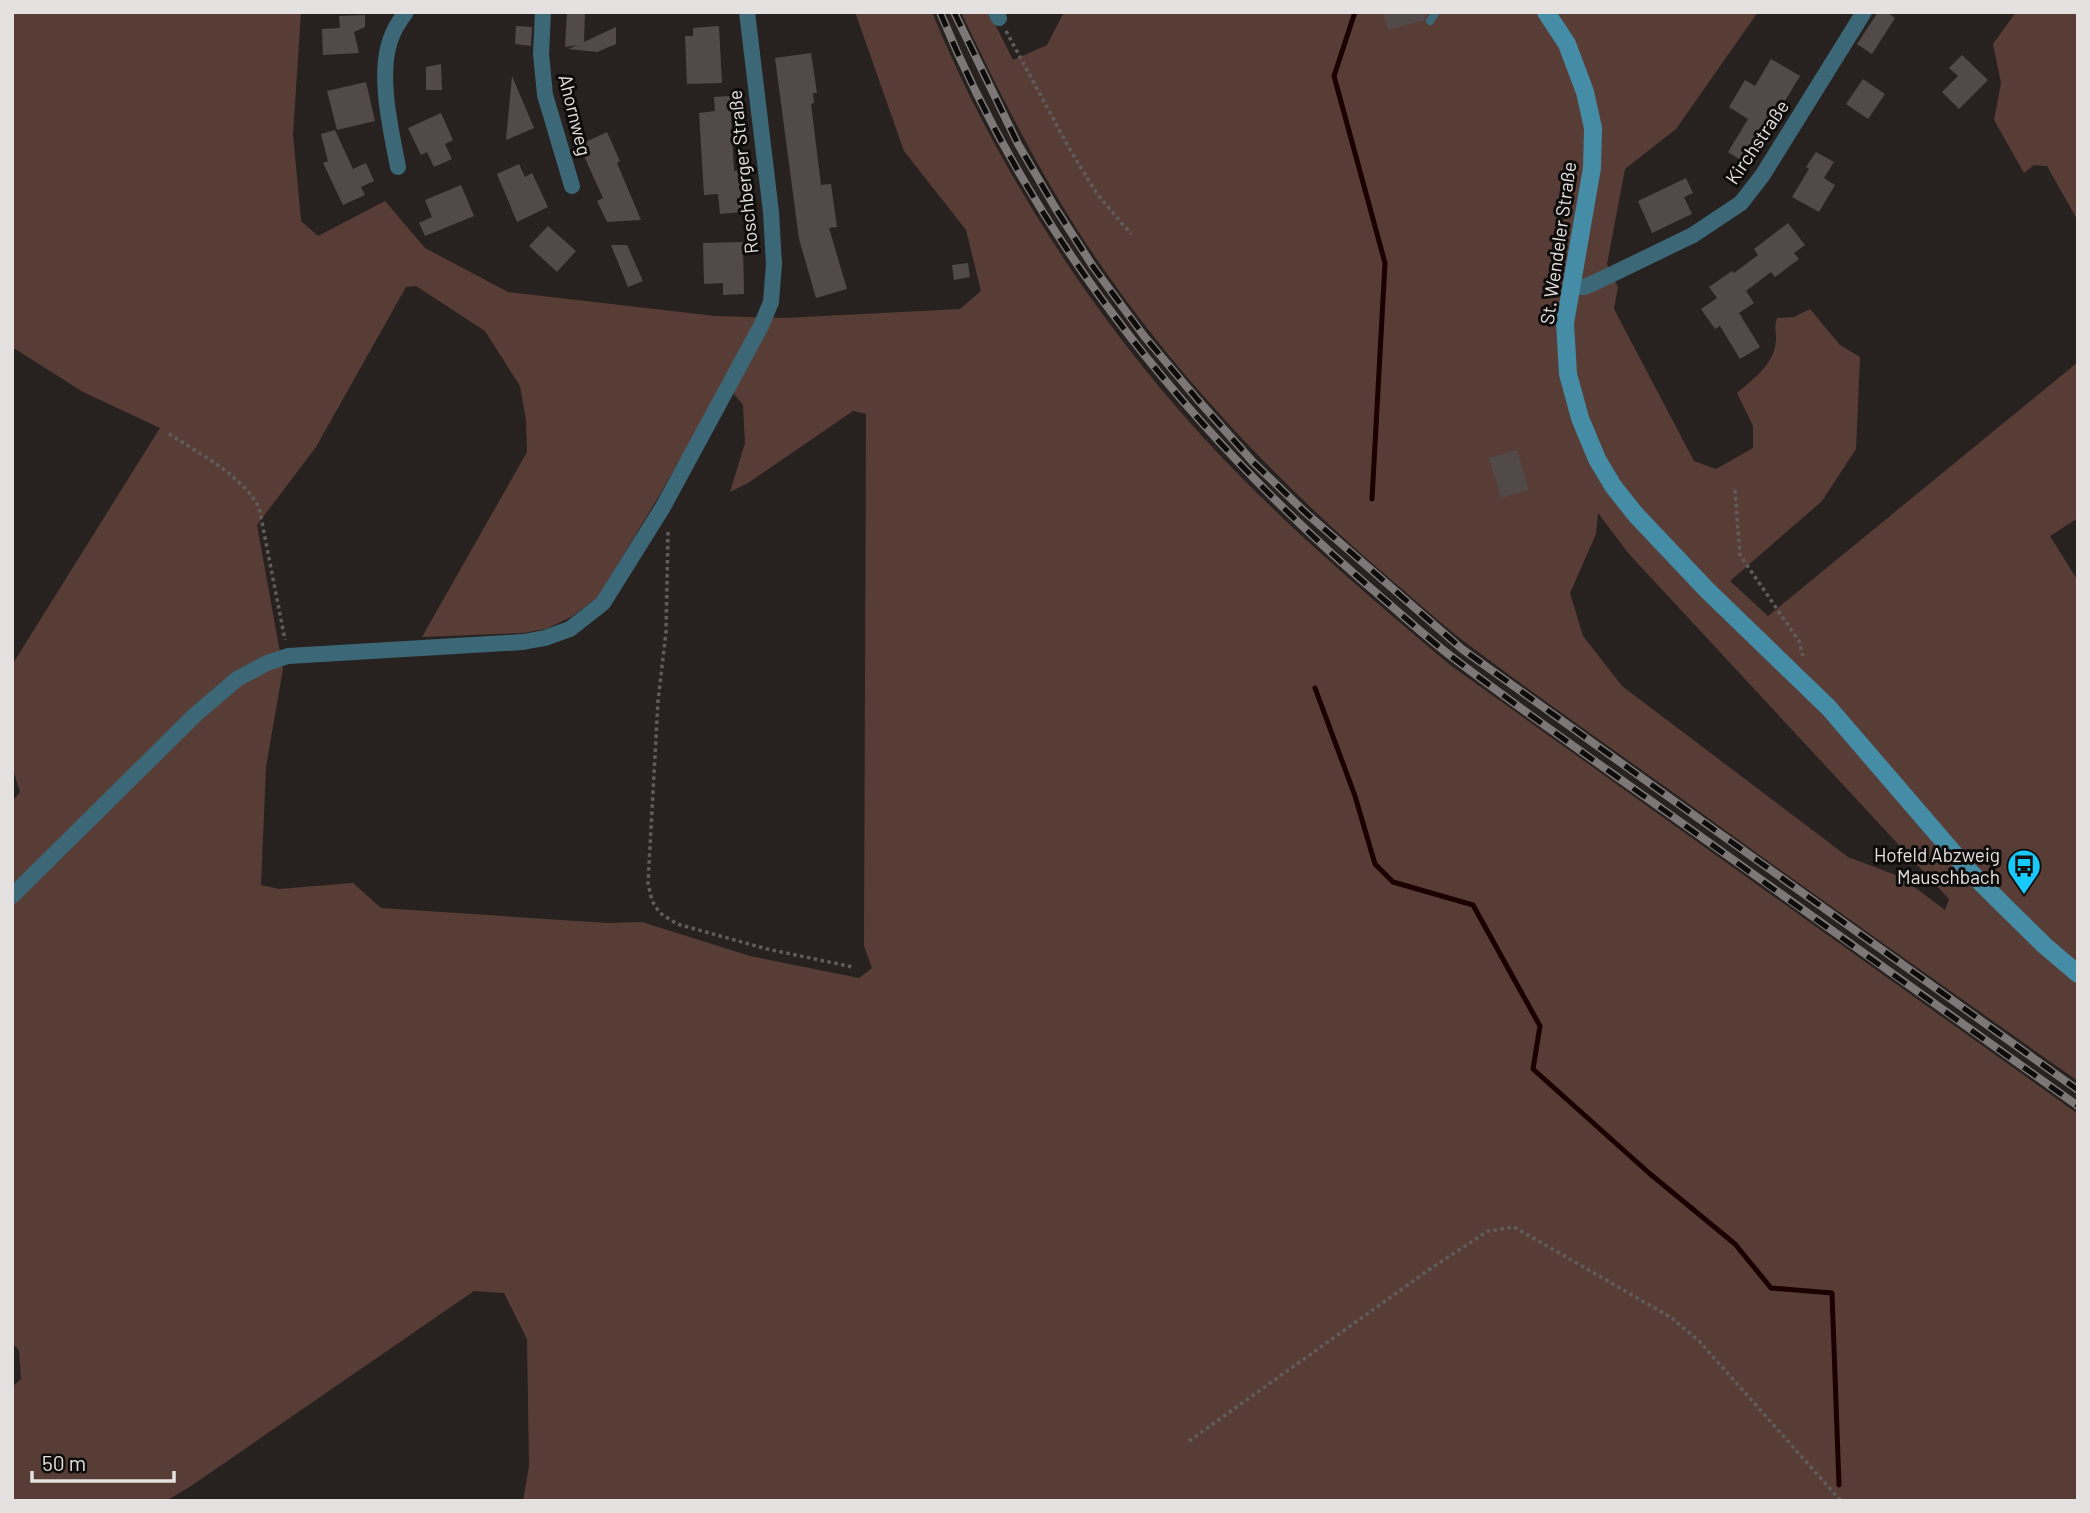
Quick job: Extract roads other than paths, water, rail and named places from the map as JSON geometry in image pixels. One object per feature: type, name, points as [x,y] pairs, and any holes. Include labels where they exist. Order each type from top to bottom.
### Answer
[{"type":"main road","name":"St. Wendeler Straße","points":[[1546,12],[1567,44],[1585,92],[1593,128],[1592,168],[1565,323],[1568,374],[1580,418],[1608,477],[1636,515],[1707,590],[1829,708],[1970,872],[2044,945],[2078,974]]},
{"type":"street","points":[[398,166],[387,93],[386,61],[390,40],[406,12]]},
{"type":"street","name":"Ahornweg","points":[[543,12],[541,54],[545,95],[572,186]]},
{"type":"street","name":"Roschberger Straße","points":[[12,897],[195,715],[237,679],[267,663],[288,656],[523,642],[570,629],[603,603],[663,507],[761,326],[771,302],[774,264],[771,212],[747,12]]},
{"type":"street","name":"Kirchstraße","points":[[1571,287],[1584,287],[1596,282],[1693,235],[1741,202],[1762,176],[1864,12]]},
{"type":"lane","points":[[1430,21],[1436,12]]},
{"type":"waterway","points":[[1355,12],[1334,76],[1385,263],[1372,499]]},
{"type":"waterway","points":[[1315,688],[1355,796],[1375,864],[1393,882],[1473,905],[1540,1026],[1533,1069],[1649,1173],[1735,1244],[1771,1288],[1832,1293],[1839,1485]]},
{"type":"railway","points":[[940,12],[979,98],[1023,180],[1073,259],[1128,335],[1188,407],[1251,476],[1318,541],[1430,639],[1482,679],[2078,1106]]},
{"type":"railway","points":[[954,12],[1018,144],[1094,268],[1144,336],[1198,400],[1253,462],[1306,513],[1462,649],[2078,1090]]},
{"type":"place","name":"Hofeld Abzweig Mauschbach","points":[[2024,896]]}]
